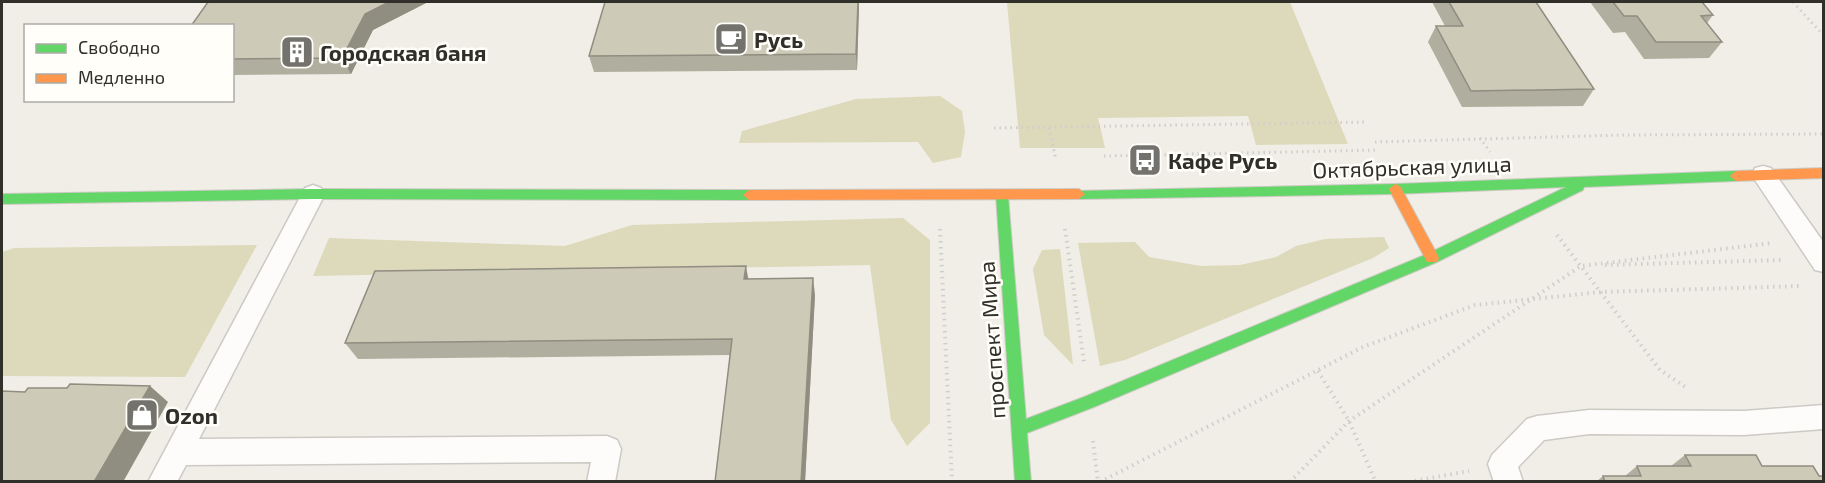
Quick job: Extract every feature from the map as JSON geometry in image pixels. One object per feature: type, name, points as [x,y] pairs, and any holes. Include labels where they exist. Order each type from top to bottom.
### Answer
[{"type":"street","name":"Октябрьская улица","points":[[2,200],[314,194],[938,196],[1395,189],[1824,173]]},
{"type":"street","points":[[1018,429],[1089,402],[1432,258],[1591,180]]},
{"type":"street","points":[[1395,189],[1432,258]]},
{"type":"street","name":"проспект Мира","points":[[1002,195],[1023,482]]},
{"type":"lane","points":[[1763,174],[1822,261]]},
{"type":"lane","points":[[162,482],[314,194]]},
{"type":"lane","points":[[1506,473],[1537,428],[1589,422],[1744,423],[1824,417]]},
{"type":"lane","points":[[177,452],[608,449],[601,482]]},
{"type":"path","points":[[1793,2],[1824,36]]},
{"type":"path","points":[[994,128],[1367,122]]},
{"type":"path","points":[[1049,128],[1056,157],[1099,482],[1362,347],[1474,305],[1601,292],[1812,286]]},
{"type":"path","points":[[1375,142],[1623,135],[1824,134]]},
{"type":"path","points":[[1480,138],[1514,184]]},
{"type":"path","points":[[1104,156],[1379,150]]},
{"type":"path","points":[[1044,157],[1056,157]]},
{"type":"path","points":[[938,196],[952,482]]},
{"type":"path","points":[[1536,207],[1660,370],[1744,423]]},
{"type":"path","points":[[1290,482],[1349,421],[1581,266],[1807,239]]},
{"type":"path","points":[[1581,266],[1822,261]]},
{"type":"path","points":[[1318,370],[1349,421],[1376,482]]},
{"type":"path","points":[[1408,482],[1506,473]]},
{"type":"shaded area","points":[[1007,2],[1290,2],[1348,144],[1256,145],[1248,116],[1098,118],[1105,148],[1020,148]]},
{"type":"shaded area","points":[[940,96],[962,111],[965,132],[961,157],[933,163],[918,142],[739,143],[742,131],[856,99]]},
{"type":"shaded area","points":[[903,218],[930,240],[930,423],[907,446],[891,420],[870,265],[313,276],[329,238],[565,246],[632,225]]},
{"type":"shaded area","points":[[1384,237],[1389,248],[1373,258],[1125,360],[1100,366],[1078,243],[1135,242],[1149,257],[1201,266],[1240,265],[1276,257],[1296,246],[1325,239]]},
{"type":"shaded area","points":[[257,245],[185,377],[2,376],[2,252],[14,248]]},
{"type":"shaded area","points":[[1060,249],[1073,365],[1044,335],[1033,269],[1042,250]]},
{"type":"building","name":"Городская баня","points":[[208,2],[389,2],[365,14],[342,58],[234,59],[234,24],[192,24]]},
{"type":"building","name":"Русь","points":[[605,2],[858,2],[856,54],[589,56]]},
{"type":"building","points":[[1449,2],[1536,2],[1594,89],[1471,91],[1436,26],[1463,26]]},
{"type":"building","points":[[1613,2],[1702,2],[1713,15],[1701,16],[1722,42],[1656,42],[1637,16],[1624,16]]},
{"type":"building","points":[[746,266],[744,279],[813,278],[801,482],[715,482],[732,339],[345,343],[375,271]]},
{"type":"building","points":[[70,384],[150,386],[94,482],[2,482],[2,391],[25,392],[28,388],[67,388]]},
{"type":"building","points":[[1685,455],[1756,455],[1762,466],[1813,466],[1819,476],[1824,476],[1824,482],[1605,482],[1603,476],[1641,476],[1637,466],[1691,466]]},
{"type":"traffic: fast","points":[[1079,194],[1395,189],[1736,176]]},
{"type":"traffic: fast","points":[[1018,429],[1089,402],[1432,258],[1578,187]]},
{"type":"traffic: fast","points":[[2,199],[313,194],[749,195]]},
{"type":"traffic: fast","points":[[1002,195],[1023,482]]},
{"type":"traffic: slow","points":[[1736,176],[1824,173]]},
{"type":"traffic: slow","points":[[1395,189],[1432,258]]},
{"type":"traffic: slow","points":[[749,195],[1079,194]]},
{"type":"place","name":"Русь","points":[[731,39]]},
{"type":"place","name":"Городская баня","points":[[297,52]]},
{"type":"place","name":"Кафе Русь","points":[[1145,160]]},
{"type":"place","name":"Ozon","points":[[142,415]]}]
